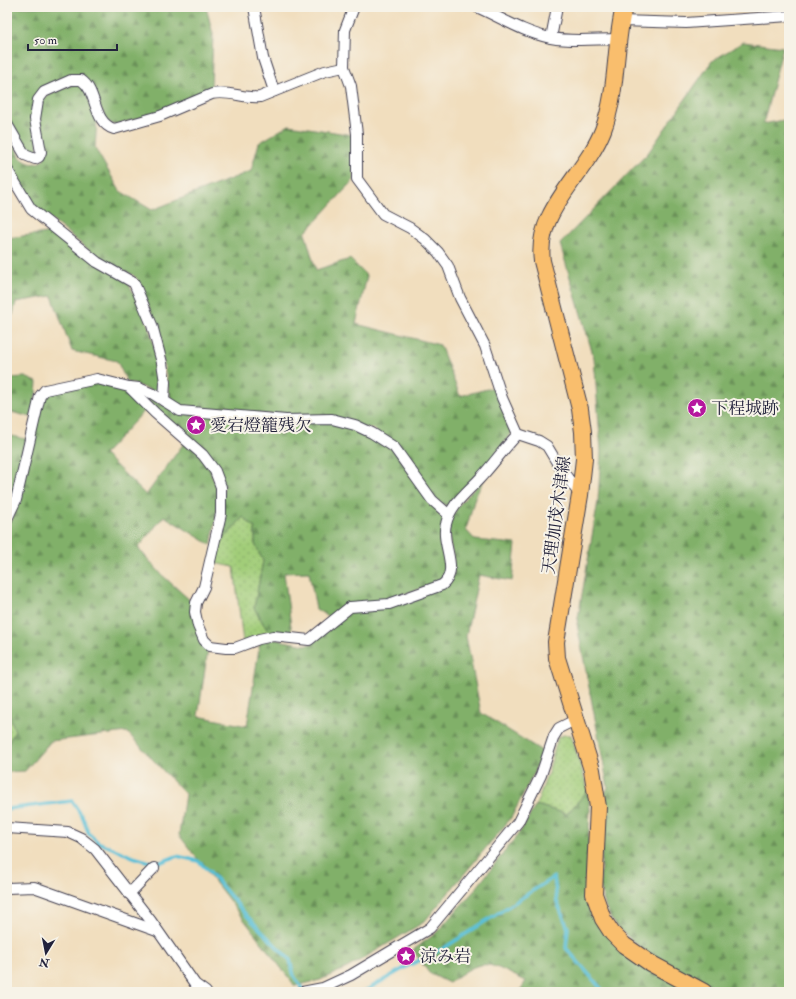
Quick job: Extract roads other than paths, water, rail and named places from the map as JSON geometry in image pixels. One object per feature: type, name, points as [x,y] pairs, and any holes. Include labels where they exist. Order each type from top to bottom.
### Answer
[{"type":"main road","name":"天理加茂木津線","points":[[622,14],[612,88],[603,130],[590,156],[552,210],[544,227],[541,246],[542,261],[580,408],[584,446],[580,496],[556,642],[557,658],[575,720],[592,770],[598,808],[594,894],[603,920],[612,933],[624,944],[650,963],[704,992]]},
{"type":"street","points":[[254,7],[263,58],[274,91]]},
{"type":"street","points":[[354,7],[345,30],[344,67],[350,86],[357,134],[358,179],[383,214],[410,228],[425,239],[438,252],[448,266],[466,309],[485,346],[502,398],[518,434],[540,441],[547,446],[580,496]]},
{"type":"street","points":[[477,7],[511,23],[551,38],[577,40],[618,39]]},
{"type":"street","points":[[551,38],[557,7]]},
{"type":"street","points":[[622,14],[686,23],[789,16]]},
{"type":"street","points":[[7,124],[25,155],[35,159],[39,157],[41,152],[35,119],[38,100],[44,92],[71,80],[81,80],[87,86],[104,123],[114,129],[160,116],[219,92],[253,98],[260,97],[325,71],[344,67]]},
{"type":"street","points":[[7,169],[31,209],[97,262],[134,283],[152,325],[162,363],[164,401]]},
{"type":"street","points":[[7,520],[16,500],[40,396],[45,390],[98,379],[129,387],[140,388],[180,411],[286,420],[332,419],[355,425],[377,435],[394,447],[432,500],[448,514]]},
{"type":"street","points":[[129,387],[155,413],[203,455],[216,471],[221,486],[221,514],[215,545],[204,587],[196,603],[195,612],[198,626],[204,640],[210,646],[235,648],[259,639],[273,636],[309,640],[350,607],[389,604],[442,585],[448,580],[451,567],[444,536],[448,514],[454,504],[483,476],[518,434]]},
{"type":"street","points":[[306,991],[323,988],[351,975],[430,928],[518,822],[541,775],[554,736],[559,728],[575,720]]},
{"type":"street","points":[[7,828],[57,830],[68,832],[81,838],[99,853],[196,984],[206,992]]},
{"type":"street","points":[[129,894],[154,868]]},
{"type":"street","points":[[7,888],[34,887],[157,931]]},
{"type":"waterway","points":[[7,809],[72,801],[82,816],[89,834],[98,842],[133,857],[150,862],[161,862],[177,856],[198,861],[209,871],[247,916],[290,960],[294,976],[303,990]]},
{"type":"waterway","points":[[363,992],[408,966],[444,948],[554,877],[557,902],[568,928],[566,948],[604,992]]},
{"type":"place","name":"下程城跡","points":[[697,408]]},
{"type":"place","name":"愛宕燈籠残欠","points":[[196,425]]},
{"type":"place","name":"涼み岩","points":[[406,956]]}]
